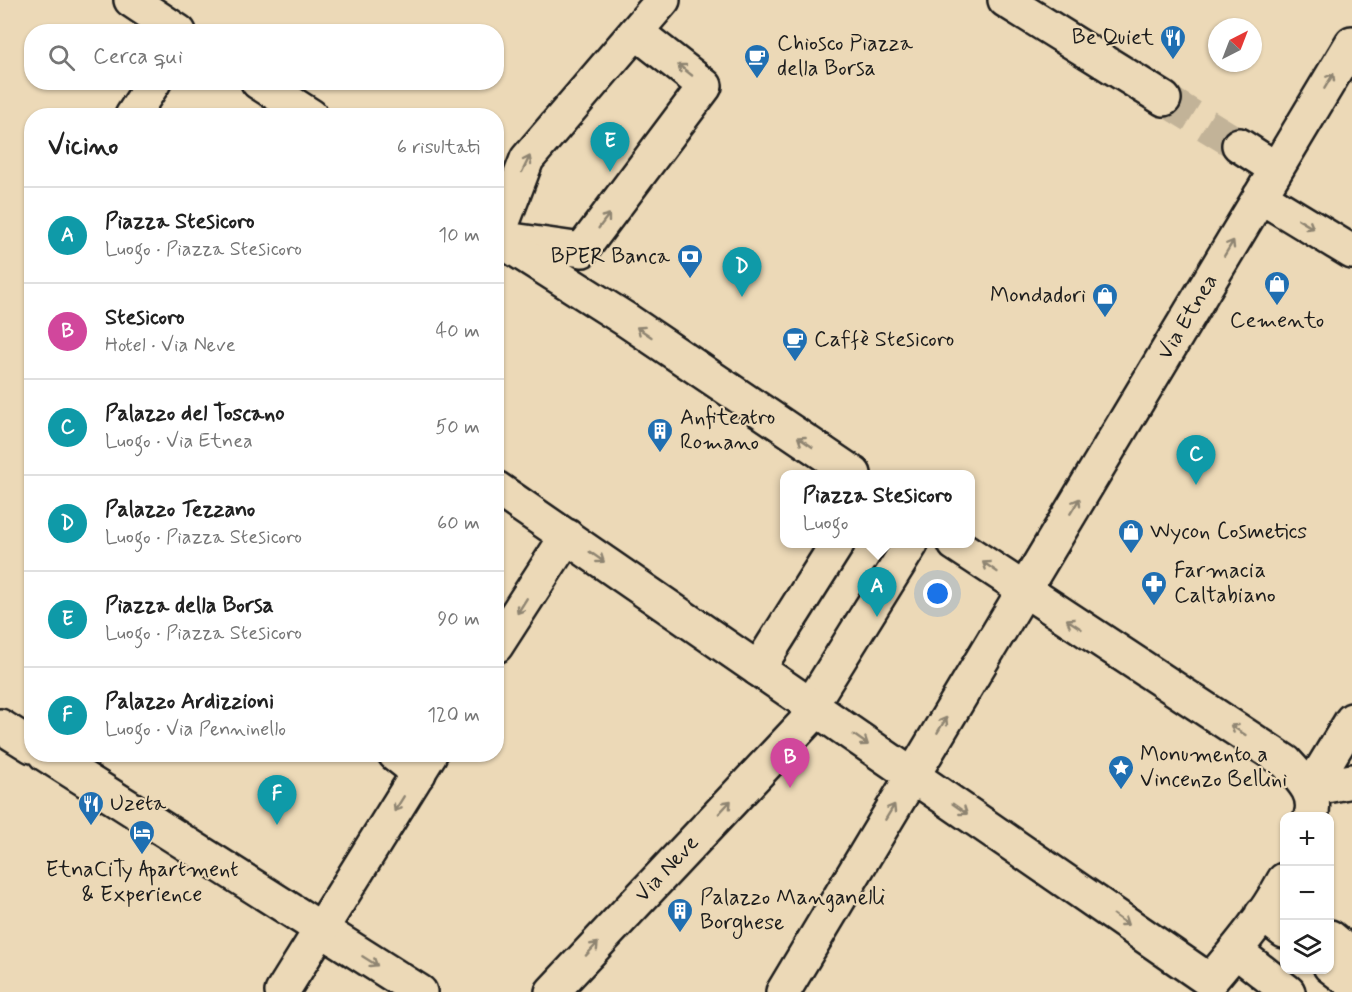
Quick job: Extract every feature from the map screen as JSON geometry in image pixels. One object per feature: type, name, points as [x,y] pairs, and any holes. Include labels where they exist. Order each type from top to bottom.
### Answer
[{"type":"street","points":[[131,0],[167,24]]},
{"type":"street","points":[[504,220],[527,159],[663,0]]},
{"type":"street","points":[[1005,0],[1164,99]]},
{"type":"street","points":[[504,240],[582,250],[705,86],[636,32]]},
{"type":"street","name":"Via Etnea","points":[[912,776],[1352,43]]},
{"type":"street","points":[[137,108],[149,90]]},
{"type":"street","points":[[270,90],[298,108]]},
{"type":"street","points":[[1239,145],[1268,183],[1352,252]]},
{"type":"street","points":[[504,243],[625,319],[848,470]]},
{"type":"street","points":[[504,493],[912,776],[1205,987],[1278,904]]},
{"type":"street","points":[[504,633],[567,536]]},
{"type":"street","points":[[758,669],[834,548]]},
{"type":"street","name":"Via Neve","points":[[552,992],[782,746],[814,707],[908,548]]},
{"type":"street","points":[[962,548],[1286,762],[1310,803]]},
{"type":"street","points":[[1310,803],[1335,748],[1352,720]]},
{"type":"street","points":[[0,726],[24,741]]},
{"type":"street","points":[[58,762],[420,992]]},
{"type":"street","points":[[282,992],[320,930],[413,762]]},
{"type":"street","points":[[783,992],[912,776]]},
{"type":"street","points":[[1310,803],[1352,781]]},
{"type":"street","points":[[1334,942],[1352,955]]},
{"type":"street","points":[[1236,951],[1288,992]]},
{"type":"street","points":[[1334,970],[1352,983]]},
{"type":"tunnel","points":[[1164,99],[1239,145]]},
{"type":"place","name":"Be Quiet","points":[[1173,61]]},
{"type":"place","name":"Chiosco Piazza della Borsa","points":[[757,80]]},
{"type":"place","name":"Piazza della Borsa","points":[[610,172]]},
{"type":"place","name":"BPER Banca","points":[[690,280]]},
{"type":"place","name":"Palazzo Tezzano","points":[[742,297]]},
{"type":"place","name":"Cemento","points":[[1277,307]]},
{"type":"place","name":"Mondadori","points":[[1105,319]]},
{"type":"place","name":"Caffè Stesicoro","points":[[795,363]]},
{"type":"place","name":"Anfiteatro Romano","points":[[660,454]]},
{"type":"place","name":"Palazzo del Toscano","points":[[1196,485]]},
{"type":"place","name":"Wycon Cosmetics","points":[[1131,555]]},
{"type":"place","name":"Farmacia Caltabiano","points":[[1154,607]]},
{"type":"place","name":"Piazza Stesicoro","points":[[877,617]]},
{"type":"place","name":"Stesicoro","points":[[790,788]]},
{"type":"place","name":"Monumento a Vincenzo Bellini","points":[[1121,791]]},
{"type":"place","name":"Palazzo Ardizzioni","points":[[277,825]]},
{"type":"place","name":"Uzeta","points":[[91,827]]},
{"type":"place","name":"EtnaCiTy Apartment & Experience","points":[[142,856]]},
{"type":"place","name":"Palazzo Manganelli Borghese","points":[[680,934]]}]
